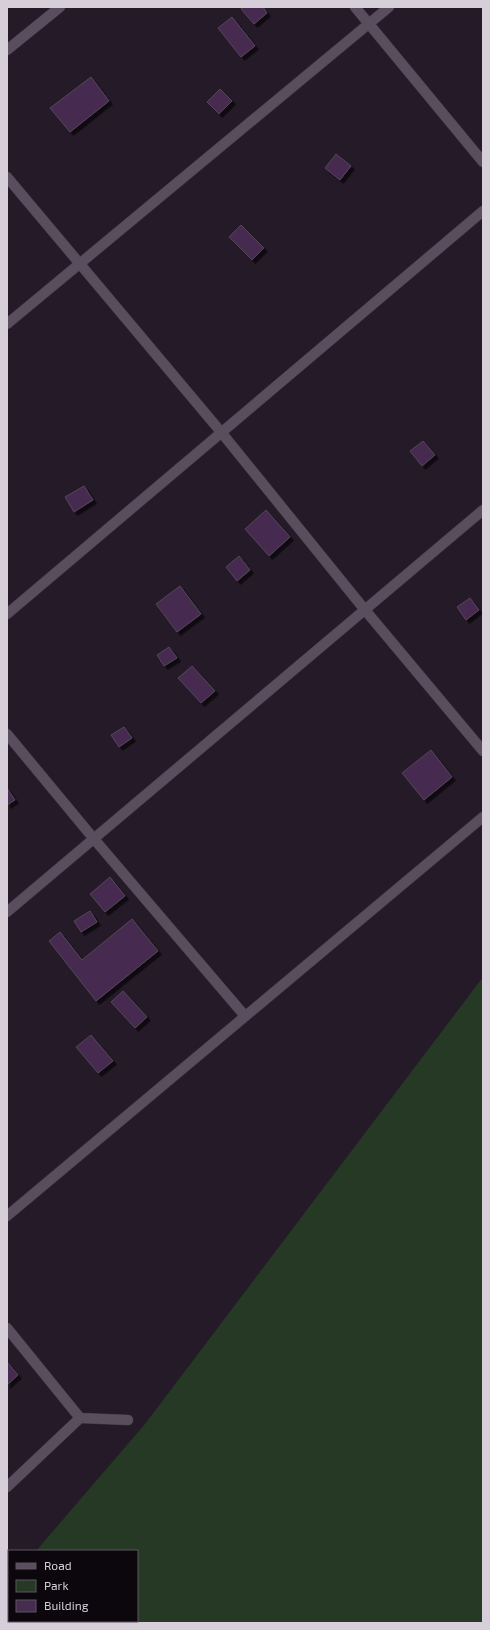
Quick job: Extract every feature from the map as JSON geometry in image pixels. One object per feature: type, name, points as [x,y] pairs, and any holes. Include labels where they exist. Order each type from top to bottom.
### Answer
[{"type":"street","points":[[7,50],[60,7]]},
{"type":"street","points":[[355,7],[483,162]]},
{"type":"street","points":[[7,324],[390,7]]},
{"type":"street","points":[[7,177],[221,432],[365,610],[483,752]]},
{"type":"street","points":[[7,614],[483,211]]},
{"type":"street","points":[[7,912],[483,510]]},
{"type":"street","points":[[7,734],[94,839],[245,1016]]},
{"type":"street","points":[[7,1216],[483,817]]},
{"type":"street","points":[[7,1328],[80,1418]]},
{"type":"street","points":[[7,1487],[80,1418],[128,1420]]},
{"type":"green space","points":[[483,977],[483,1623],[7,1623],[8,1584],[8,1622],[138,1622],[138,1550],[37,1550],[145,1424]]},
{"type":"building","points":[[244,7],[263,7],[267,13],[254,24],[241,9]]},
{"type":"building","points":[[232,17],[255,46],[241,57],[218,28]]},
{"type":"building","points":[[91,77],[109,101],[70,132],[50,108]]},
{"type":"building","points":[[220,89],[232,101],[219,114],[207,102]]},
{"type":"building","points":[[336,154],[351,166],[340,180],[325,168]]},
{"type":"building","points":[[241,225],[264,248],[252,260],[229,237]]},
{"type":"building","points":[[423,441],[435,455],[422,466],[410,451]]},
{"type":"building","points":[[84,486],[93,500],[74,512],[65,497]]},
{"type":"building","points":[[266,510],[290,537],[269,556],[245,529]]},
{"type":"building","points":[[239,556],[250,570],[237,581],[226,567]]},
{"type":"building","points":[[180,586],[201,614],[177,632],[156,604]]},
{"type":"building","points":[[470,598],[479,610],[466,620],[457,607]]},
{"type":"building","points":[[169,647],[177,658],[164,666],[157,655]]},
{"type":"building","points":[[192,666],[215,691],[201,703],[178,678]]},
{"type":"building","points":[[124,727],[132,738],[119,747],[111,735]]},
{"type":"building","points":[[431,750],[452,777],[424,800],[402,773]]},
{"type":"building","points":[[7,788],[15,800],[7,805]]},
{"type":"building","points":[[110,877],[125,896],[105,912],[90,894]]},
{"type":"building","points":[[90,911],[97,922],[81,932],[74,921]]},
{"type":"building","points":[[132,919],[158,951],[96,1001],[49,941],[60,932],[82,960]]},
{"type":"building","points":[[123,991],[147,1017],[135,1028],[111,1002]]},
{"type":"building","points":[[91,1035],[113,1061],[98,1073],[76,1047]]},
{"type":"building","points":[[7,1362],[18,1375],[7,1385]]}]
